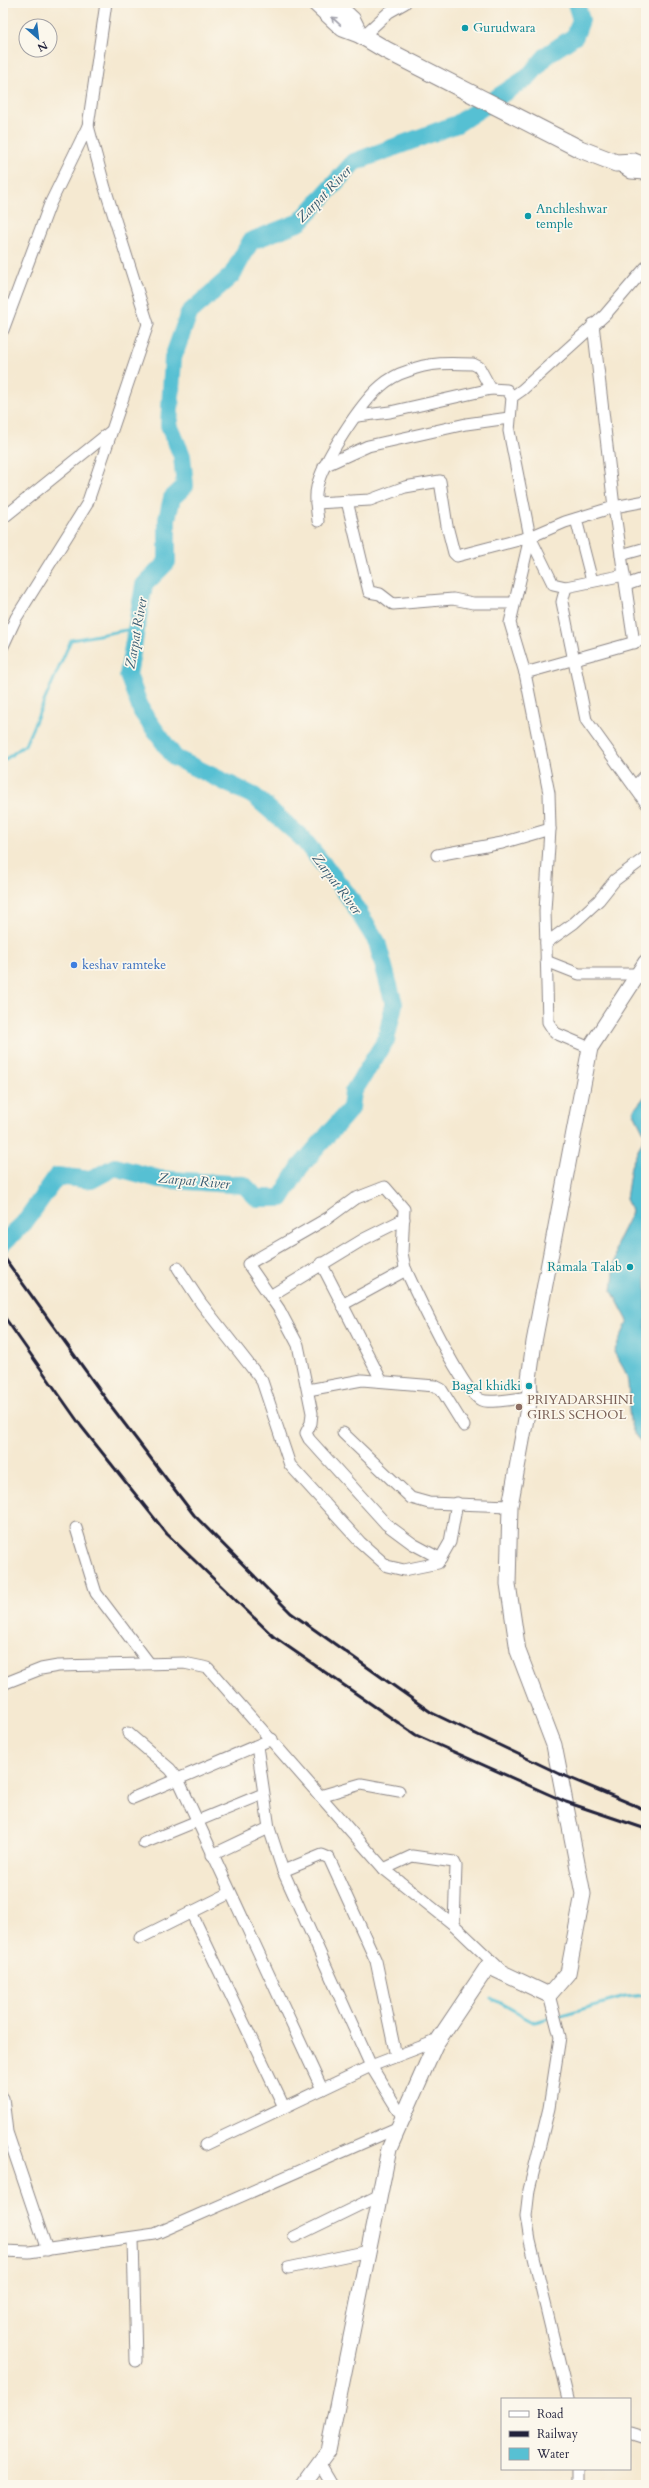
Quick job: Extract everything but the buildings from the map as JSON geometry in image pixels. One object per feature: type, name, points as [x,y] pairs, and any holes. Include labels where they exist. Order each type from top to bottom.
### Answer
[{"type":"main road","points":[[316,3],[342,28],[361,35],[544,132],[586,152],[616,163],[634,162],[646,167]]},
{"type":"main road","points":[[334,3],[352,20],[361,35]]},
{"type":"street","points":[[3,330],[50,204],[88,126],[106,3]]},
{"type":"street","points":[[361,35],[389,12],[405,3]]},
{"type":"street","points":[[3,646],[16,618],[87,504],[110,432],[148,324],[104,188],[88,126]]},
{"type":"street","points":[[616,163],[631,173],[646,174]]},
{"type":"street","points":[[512,397],[522,390],[593,324],[605,315],[646,267]]},
{"type":"street","points":[[593,324],[614,508],[634,643]]},
{"type":"street","points":[[318,521],[316,488],[324,466],[358,416],[382,385],[409,370],[434,364],[473,364],[479,367],[491,389]]},
{"type":"street","points":[[358,416],[397,411],[491,389],[507,390],[512,397],[509,418],[510,438],[530,537],[553,584],[566,587],[592,581],[646,578]]},
{"type":"street","points":[[324,466],[368,446],[466,424],[509,418]]},
{"type":"street","points":[[3,518],[110,432]]},
{"type":"street","points":[[316,503],[375,499],[396,489],[438,480],[441,483],[446,526],[455,555],[530,537],[576,519],[646,501]]},
{"type":"street","points":[[347,501],[369,592],[380,594],[388,602],[393,604],[453,599],[473,603],[513,603]]},
{"type":"street","points":[[576,519],[592,581]]},
{"type":"street","points":[[530,537],[513,603],[510,623],[525,673],[544,760],[549,793],[550,829],[545,911],[547,1016],[551,1028],[555,1033],[590,1048]]},
{"type":"street","points":[[621,555],[646,548]]},
{"type":"street","points":[[566,587],[562,602],[586,720],[646,803]]},
{"type":"street","points":[[525,673],[646,639]]},
{"type":"street","points":[[635,786],[646,775]]},
{"type":"street","points":[[437,854],[502,843],[550,829]]},
{"type":"street","points":[[546,943],[574,923],[599,900],[615,880],[646,857]]},
{"type":"street","points":[[546,961],[579,974],[636,974]]},
{"type":"street","points":[[550,1995],[568,1973],[583,1894],[554,1745],[518,1651],[508,1584],[510,1506],[530,1397],[534,1342],[590,1048],[636,974],[646,962]]},
{"type":"street","points":[[441,1559],[413,1544],[386,1524],[309,1439],[307,1431],[312,1418],[300,1348],[284,1316],[248,1266],[249,1263],[328,1218],[354,1199],[385,1187],[404,1209],[402,1253],[406,1270],[447,1353],[475,1396],[486,1401],[530,1397]]},
{"type":"street","points":[[270,1296],[321,1264],[404,1219]]},
{"type":"street","points":[[321,1264],[381,1380]]},
{"type":"street","points":[[178,1268],[201,1303],[256,1372],[268,1395],[286,1458],[326,1506],[360,1542],[386,1566],[404,1570],[434,1564],[441,1559],[452,1537],[457,1503]]},
{"type":"street","points":[[342,1305],[406,1270]]},
{"type":"street","points":[[308,1390],[362,1380],[381,1380],[438,1387],[464,1426]]},
{"type":"street","points":[[343,1432],[408,1496],[429,1503],[510,1506]]},
{"type":"street","points":[[76,1528],[96,1593],[149,1663]]},
{"type":"street","points":[[3,1684],[41,1669],[58,1666],[194,1663],[208,1668],[272,1739],[384,1869],[454,1925],[505,1974]]},
{"type":"street","points":[[128,1733],[170,1769],[178,1779],[322,2089]]},
{"type":"street","points":[[133,1798],[272,1739]]},
{"type":"street","points":[[257,1746],[269,1828],[283,1871],[371,2066],[401,2123]]},
{"type":"street","points":[[320,1796],[361,1784],[399,1791]]},
{"type":"street","points":[[144,1843],[264,1794]]},
{"type":"street","points":[[212,1855],[269,1828]]},
{"type":"street","points":[[283,1871],[322,1855],[329,1858],[376,1961],[396,2056]]},
{"type":"street","points":[[384,1869],[412,1856],[454,1862],[456,1866],[454,1925]]},
{"type":"street","points":[[140,1938],[230,1893]]},
{"type":"street","points":[[191,1912],[284,2107]]},
{"type":"street","points":[[303,2485],[328,2451],[389,2149],[439,2040],[488,1966],[550,1995]]},
{"type":"street","points":[[550,1995],[560,2037],[549,2108],[529,2190],[526,2216],[530,2240],[568,2398]]},
{"type":"street","points":[[205,2145],[371,2066],[439,2040]]},
{"type":"street","points":[[3,2098],[7,2132],[48,2250]]},
{"type":"street","points":[[3,2251],[29,2252],[48,2250],[133,2239],[166,2230],[401,2123]]},
{"type":"street","points":[[294,2237],[380,2195]]},
{"type":"street","points":[[133,2239],[136,2360]]},
{"type":"street","points":[[288,2268],[369,2251]]},
{"type":"street","points":[[631,2432],[646,2438]]},
{"type":"street","points":[[319,2463],[332,2485]]},
{"type":"street","points":[[576,2485],[577,2470]]},
{"type":"water","name":"Ramala Talab","points":[[646,1095],[646,1445],[638,1439],[631,1424],[629,1415],[627,1377],[614,1352],[628,1321],[612,1291],[617,1242],[632,1212],[626,1199],[631,1166],[645,1135],[633,1111]]},
{"type":"waterway","name":"Zarpat River","points":[[3,1243],[24,1223],[57,1176],[91,1180],[115,1167],[159,1179],[244,1185],[257,1198],[281,1198],[300,1167],[351,1108],[353,1092],[386,1040],[394,1004],[377,942],[347,894],[302,838],[254,796],[175,758],[142,712],[128,675],[144,585],[167,562],[167,519],[172,498],[185,486],[182,456],[169,425],[173,358],[189,313],[232,275],[251,241],[300,222],[354,162],[457,124],[528,77],[548,54],[575,36],[581,20],[576,3]]},
{"type":"waterway","points":[[3,761],[25,745],[71,640],[137,628]]},
{"type":"waterway","points":[[558,2016],[625,1997],[646,1995]]},
{"type":"waterway","points":[[491,1998],[535,2022],[552,2017]]},
{"type":"railway","points":[[3,1256],[111,1406],[194,1515],[291,1613],[432,1713],[560,1774],[646,1810]]},
{"type":"railway","points":[[3,1315],[81,1426],[167,1534],[274,1637],[416,1735],[566,1802],[646,1829]]},
{"type":"place","name":"Gurudwara","points":[[465,28]]},
{"type":"place","name":"Anchleshwar temple","points":[[528,216]]},
{"type":"place","name":"keshav ramteke","points":[[74,965]]},
{"type":"place","name":"Ramala Talab","points":[[630,1267]]},
{"type":"place","name":"Bagal khidki","points":[[529,1386]]},
{"type":"place","name":"PRIYADARSHINI GIRLS SCHOOL","points":[[519,1407]]}]
